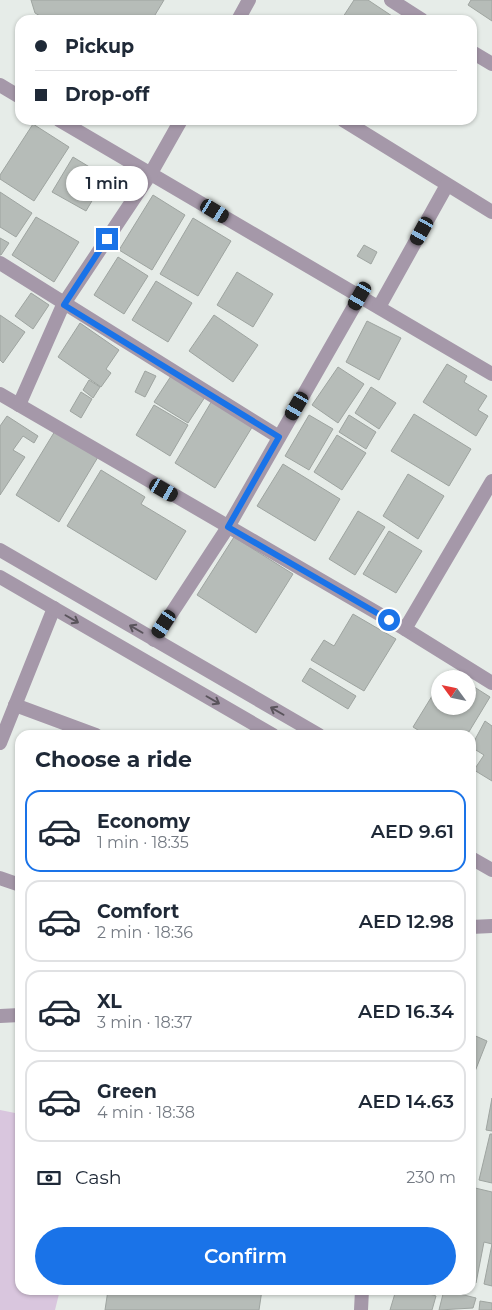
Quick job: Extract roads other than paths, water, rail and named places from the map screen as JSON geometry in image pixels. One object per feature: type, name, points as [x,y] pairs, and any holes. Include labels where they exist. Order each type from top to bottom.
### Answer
[{"type":"street","points":[[241,15],[249,0]]},
{"type":"street","points":[[391,0],[414,15]]},
{"type":"street","points":[[477,55],[492,64]]},
{"type":"street","points":[[0,85],[15,94]]},
{"type":"street","points":[[68,125],[492,374]]},
{"type":"street","points":[[19,405],[64,305],[151,173],[178,125]]},
{"type":"street","points":[[350,125],[492,212]]},
{"type":"street","points":[[379,307],[447,184]]},
{"type":"street","points":[[0,264],[279,437]]},
{"type":"street","points":[[154,640],[228,527],[360,296]]},
{"type":"street","points":[[0,394],[405,629],[492,683]]},
{"type":"street","points":[[405,629],[492,481]]},
{"type":"street","points":[[0,550],[310,730]]},
{"type":"street","points":[[0,577],[264,730]]},
{"type":"street","points":[[0,743],[54,608]]},
{"type":"street","points":[[15,705],[82,730]]},
{"type":"street","points":[[476,861],[492,870]]},
{"type":"street","points":[[0,878],[15,883]]},
{"type":"street","points":[[476,927],[492,926]]},
{"type":"street","points":[[0,1016],[15,1015]]},
{"type":"street","points":[[361,1310],[362,1295]]}]
